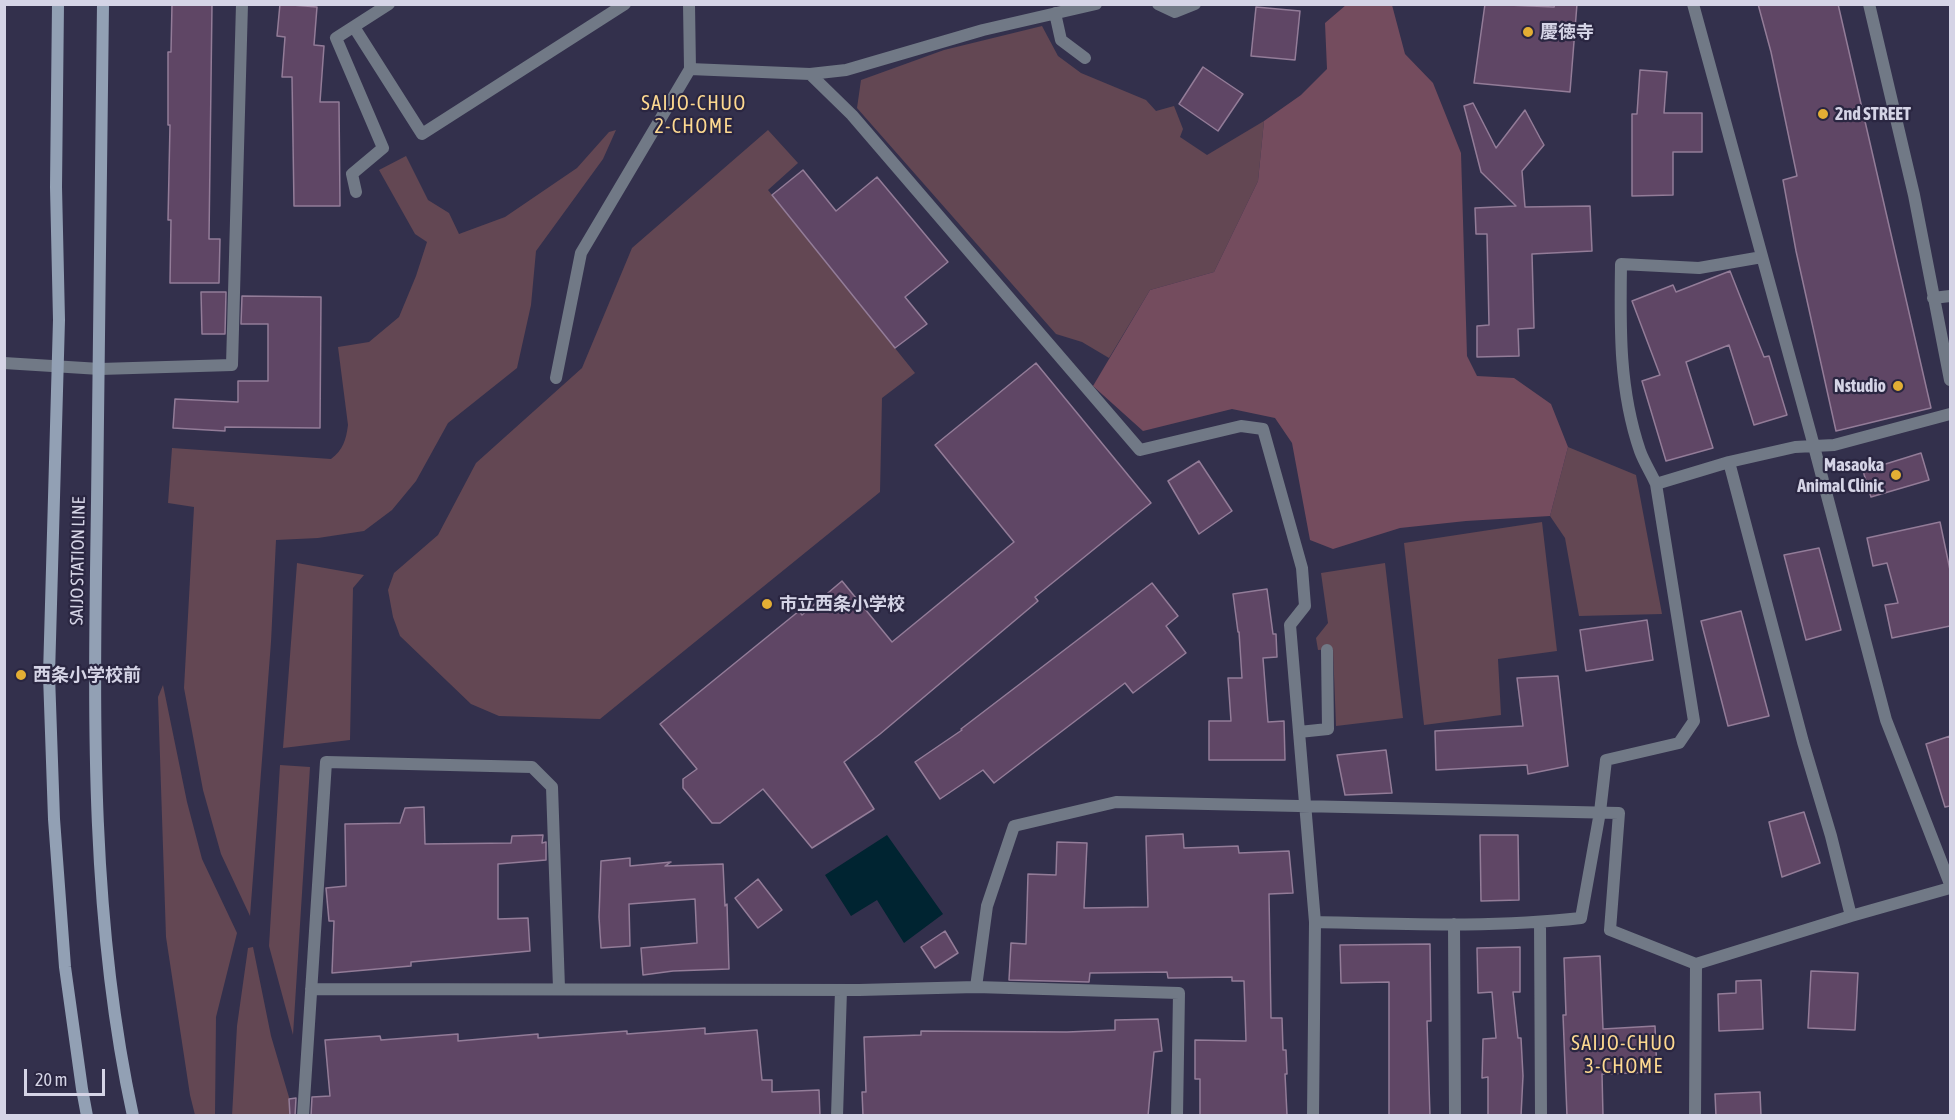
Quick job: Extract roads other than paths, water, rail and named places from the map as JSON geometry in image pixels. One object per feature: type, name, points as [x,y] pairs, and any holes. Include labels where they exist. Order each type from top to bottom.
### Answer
[{"type":"main road","name":"SAIJO STATION LINE","points":[[58,4],[56,175],[58,366],[49,675],[54,819],[65,967],[87,1116]]},
{"type":"main road","name":"SAIJO STATION LINE","points":[[103,4],[95,670],[98,820],[108,962],[124,1078],[133,1116]]},
{"type":"street","points":[[4,363],[100,369],[232,365],[242,4]]},
{"type":"street","points":[[356,192],[352,174],[383,148],[336,38],[389,4]]},
{"type":"street","points":[[354,27],[422,134],[625,4]]},
{"type":"street","points":[[556,378],[581,252],[690,69],[689,4]]},
{"type":"street","points":[[690,69],[810,74],[846,70],[982,30],[1096,4]]},
{"type":"street","points":[[1158,4],[1175,12],[1194,4]]},
{"type":"street","points":[[976,987],[987,906],[1014,826],[1116,802],[1619,813],[1610,930],[1696,964],[1950,886],[1886,720],[1693,4]]},
{"type":"street","points":[[1869,4],[1914,195],[1950,380]]},
{"type":"street","points":[[1055,13],[1061,40],[1085,58]]},
{"type":"street","points":[[810,74],[852,115],[1140,450],[1241,426],[1263,429],[1302,568],[1305,606],[1290,625],[1315,922],[1313,1116]]},
{"type":"street","points":[[1315,922],[1454,924],[1540,922],[1581,918],[1600,812],[1606,760],[1679,743],[1694,721],[1656,484],[1640,452],[1623,386],[1620,330],[1621,264],[1699,268],[1762,257]]},
{"type":"street","points":[[1933,298],[1950,296]]},
{"type":"street","points":[[1656,484],[1729,462],[1795,447],[1834,445],[1950,414]]},
{"type":"street","points":[[1729,462],[1851,916]]},
{"type":"street","points":[[1299,732],[1328,729],[1327,650]]},
{"type":"street","points":[[303,1116],[326,762],[532,767],[552,787],[559,988]]},
{"type":"street","points":[[1540,922],[1540,1116]]},
{"type":"street","points":[[1454,924],[1455,1116]]},
{"type":"street","points":[[1695,1116],[1696,964]]},
{"type":"street","points":[[311,988],[841,990],[976,987],[1179,993],[1177,1116]]},
{"type":"street","points":[[837,1116],[841,990]]},
{"type":"water","points":[[887,835],[943,914],[904,943],[877,900],[851,916],[825,875]]},
{"type":"place","name":"慶徳寺","points":[[1528,32]]},
{"type":"place","name":"2nd STREET","points":[[1823,114]]},
{"type":"place","name":"Nstudio","points":[[1898,386]]},
{"type":"place","name":"Masaoka Animal Clinic","points":[[1896,475]]},
{"type":"place","name":"市立西条小学校","points":[[767,604]]},
{"type":"place","name":"西条小学校前","points":[[21,675]]},
{"type":"district","name":"SAIJO-CHUO 2-CHOME","points":[[694,116]]},
{"type":"district","name":"SAIJO-CHUO 3-CHOME","points":[[1624,1056]]}]
